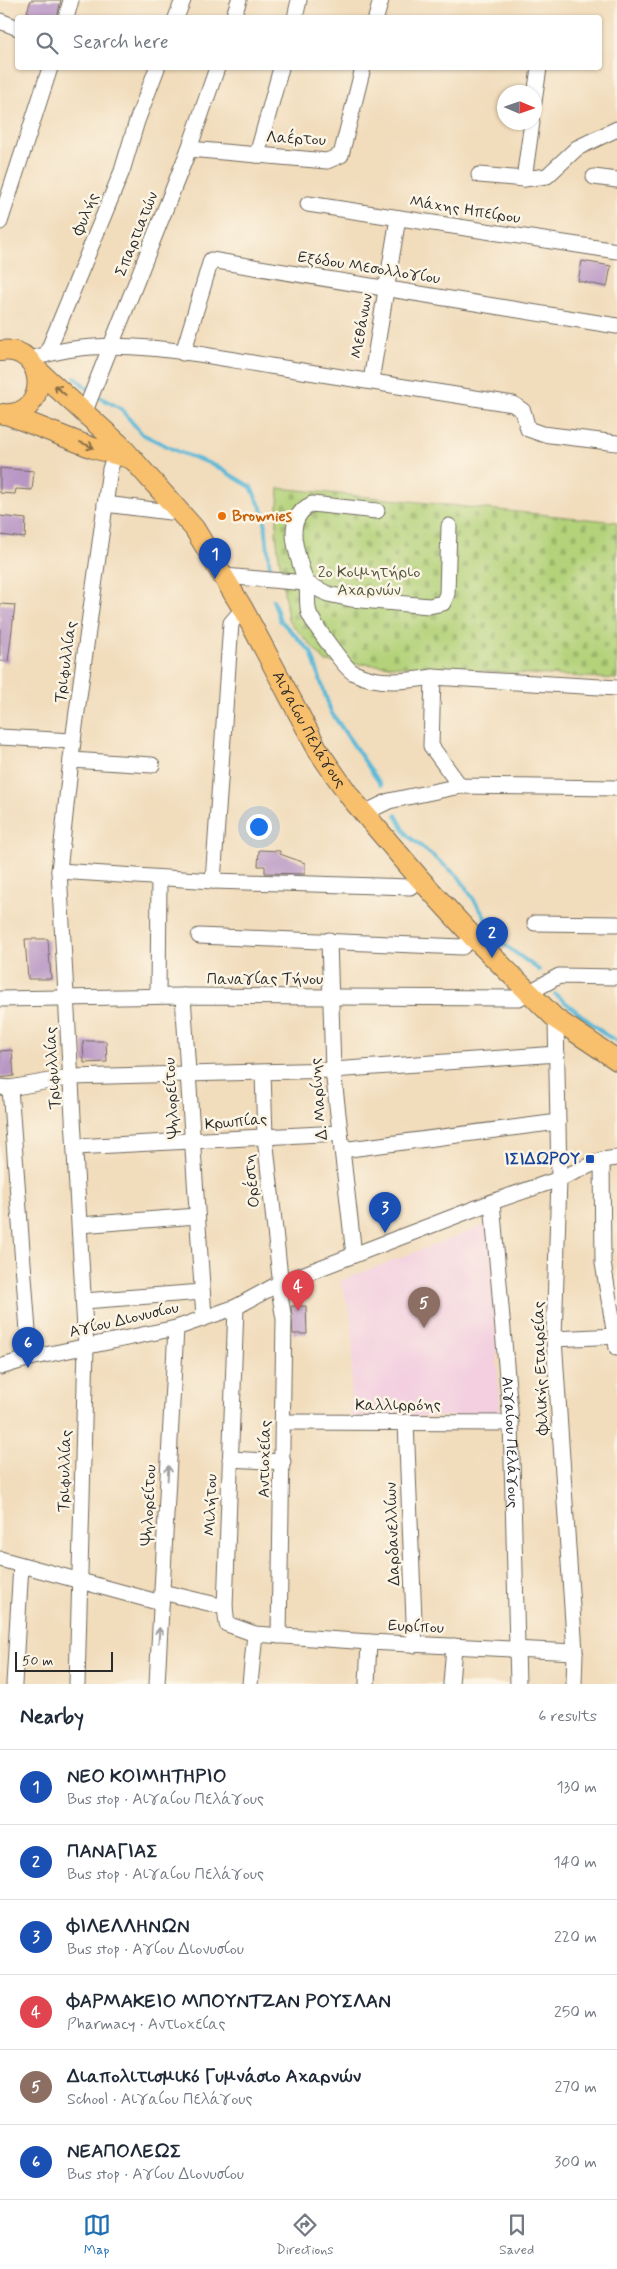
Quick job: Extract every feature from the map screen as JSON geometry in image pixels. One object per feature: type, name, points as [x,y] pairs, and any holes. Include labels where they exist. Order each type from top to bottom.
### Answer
[{"type":"main road","name":"Αιγαίου Πελάγους","points":[[1,348],[12,350],[37,360],[124,457],[176,507],[194,528],[243,609],[319,752],[364,813],[420,879],[474,938],[556,1019],[617,1060]]},
{"type":"main road","points":[[4,414],[28,407],[35,398],[38,380],[37,360]]},
{"type":"main road","points":[[4,414],[93,448],[124,457]]},
{"type":"street","points":[[67,15],[71,0]]},
{"type":"street","points":[[177,15],[183,0]]},
{"type":"street","points":[[234,15],[239,0]]},
{"type":"street","points":[[296,15],[299,0]]},
{"type":"street","points":[[377,15],[381,0]]},
{"type":"street","points":[[0,21],[15,27]]},
{"type":"street","points":[[0,222],[49,70]]},
{"type":"street","name":"Φυλής","points":[[37,360],[122,172],[137,121],[156,70]]},
{"type":"street","name":"Σπαρτιατών","points":[[85,412],[189,149],[216,70]]},
{"type":"street","points":[[257,155],[280,70]]},
{"type":"street","name":"Λαέρτου","points":[[189,149],[326,161],[341,155],[363,70]]},
{"type":"street","points":[[536,85],[539,70]]},
{"type":"street","points":[[479,174],[524,179],[547,176],[577,148],[617,129]]},
{"type":"street","points":[[524,179],[531,130]]},
{"type":"street","points":[[594,176],[617,180]]},
{"type":"street","name":"Μάχης Ηπείρου","points":[[308,204],[617,251]]},
{"type":"street","name":"Μεθάνων","points":[[370,381],[398,218]]},
{"type":"street","name":"Εξόδου Μεσολλογίου","points":[[182,352],[211,260],[617,326]]},
{"type":"street","points":[[37,360],[111,345],[182,352],[513,404],[523,411],[528,429],[542,434],[617,443]]},
{"type":"street","name":"Τριφυλλίας","points":[[77,1684],[86,1348],[59,871],[73,741],[110,469],[124,457]]},
{"type":"street","points":[[106,504],[170,512],[176,507]]},
{"type":"street","points":[[378,511],[312,504],[304,508],[298,516],[294,545],[306,583],[309,612],[316,627],[326,638],[341,662],[353,673],[374,679],[403,682],[433,677],[617,688]]},
{"type":"street","points":[[224,576],[306,583],[328,594],[351,599],[429,606],[443,603],[447,594],[449,526]]},
{"type":"street","points":[[213,881],[231,623],[243,609]]},
{"type":"street","points":[[433,677],[431,746],[460,786]]},
{"type":"street","points":[[0,737],[73,741]]},
{"type":"street","points":[[71,760],[152,765]]},
{"type":"street","points":[[364,813],[389,801],[460,786],[617,788]]},
{"type":"street","points":[[59,871],[213,881],[410,887],[420,879]]},
{"type":"street","points":[[158,996],[159,878]]},
{"type":"street","points":[[535,923],[617,924]]},
{"type":"street","points":[[199,936],[462,947],[474,938]]},
{"type":"street","name":"Δ. Μαρίνης","points":[[329,940],[334,1070],[354,1255]]},
{"type":"street","points":[[530,994],[559,976],[617,977]]},
{"type":"street","name":"Παναγίας Τήνου","points":[[0,999],[158,996],[519,998],[530,994]]},
{"type":"street","name":"Ψηλορείτου","points":[[183,996],[204,1317]]},
{"type":"street","name":"Φιλικής Εταιρείας","points":[[556,1019],[559,1179],[554,1339],[575,1652],[574,1684]]},
{"type":"street","points":[[30,1358],[5,1087],[72,1077],[334,1070],[557,1054]]},
{"type":"street","name":"Ορέστη","points":[[263,1073],[265,1136],[280,1277],[278,1284]]},
{"type":"street","points":[[342,1150],[558,1122]]},
{"type":"street","name":"Κρωπίας","points":[[75,1147],[193,1143],[265,1136],[340,1134]]},
{"type":"street","points":[[554,1339],[617,1340],[610,1263],[610,1159]]},
{"type":"street","name":"Αγίου Διονυσίου","points":[[0,1367],[30,1358],[176,1328],[236,1307],[278,1284],[610,1159]]},
{"type":"street","name":"Αιγαίου Πελάγους","points":[[492,1202],[511,1423],[518,1684]]},
{"type":"street","points":[[80,1225],[197,1216]]},
{"type":"street","name":"Αντιοχείας","points":[[278,1284],[284,1319],[284,1422],[279,1636]]},
{"type":"street","points":[[84,1301],[202,1292]]},
{"type":"street","name":"Μιλήτου","points":[[236,1307],[225,1607],[227,1624],[255,1634]]},
{"type":"street","name":"Ψηλορείτου","points":[[157,1684],[176,1328]]},
{"type":"street","name":"Καλλιρρόης","points":[[284,1422],[511,1423]]},
{"type":"street","name":"Δαρδανελλίων","points":[[406,1422],[415,1644]]},
{"type":"street","points":[[230,1460],[283,1462]]},
{"type":"street","points":[[0,1559],[80,1580],[162,1598],[225,1607]]},
{"type":"street","points":[[14,1684],[22,1565]]},
{"type":"street","points":[[250,1684],[255,1634]]},
{"type":"street","name":"Ευρίπου","points":[[255,1634],[369,1642],[575,1652]]},
{"type":"street","points":[[367,1684],[369,1642]]},
{"type":"street","points":[[451,1684],[454,1646]]},
{"type":"shaded area","points":[[490,1223],[500,1416],[350,1417],[353,1340],[351,1316],[340,1281]]},
{"type":"green space","name":"2ο Κοιμητήριο Αχαρνών","points":[[279,488],[617,522],[617,679],[326,662],[288,620],[276,535]]},
{"type":"building","points":[[31,0],[61,0],[58,15],[36,15],[27,12]]},
{"type":"building","points":[[582,261],[611,266],[607,287],[578,281]]},
{"type":"building","points":[[0,468],[34,471],[32,490],[16,489],[15,494],[0,493]]},
{"type":"building","points":[[0,516],[26,519],[25,538],[0,535]]},
{"type":"building","points":[[0,604],[15,605],[8,662],[0,661]]},
{"type":"building","points":[[259,850],[280,851],[280,854],[305,863],[305,874],[265,873],[265,866],[258,866]]},
{"type":"building","points":[[25,939],[48,939],[51,979],[28,979]]},
{"type":"building","points":[[83,1041],[106,1041],[107,1062],[84,1063]]},
{"type":"building","points":[[12,1050],[14,1076],[0,1078],[0,1051]]},
{"type":"building","points":[[291,1306],[306,1306],[307,1334],[293,1334]]},
{"type":"waterway","points":[[75,377],[90,391]]},
{"type":"waterway","points":[[95,395],[120,408],[142,434],[179,452],[214,465],[251,487],[264,514],[270,568]]},
{"type":"waterway","points":[[273,600],[280,620],[311,652],[331,712],[381,785]]},
{"type":"waterway","points":[[396,815],[407,835],[459,877],[502,943],[539,970]]},
{"type":"waterway","points":[[555,994],[606,1035],[617,1041]]},
{"type":"place","name":"Brownies","points":[[222,516]]},
{"type":"place","name":"ΝΕΟ ΚΟΙΜΗΤΗΡΙΟ","points":[[215,579]]},
{"type":"place","name":"ΠΑΝΑΓΙΑΣ","points":[[492,958]]},
{"type":"place","name":"ΙΣΙΔΩΡΟΥ","points":[[590,1159]]},
{"type":"place","name":"ΦΙΛΕΛΛΗΝΩΝ","points":[[385,1233]]},
{"type":"place","name":"ΦΑΡΜΑΚΕΙΟ ΜΠΟΥΝΤΖΑΝ ΡΟΥΣΛΑΝ","points":[[298,1311]]},
{"type":"place","name":"Διαπολιτισμικό Γυμνάσιο Αχαρνών","points":[[424,1328]]},
{"type":"place","name":"ΝΕΑΠΟΛΕΩΣ","points":[[28,1368]]}]
